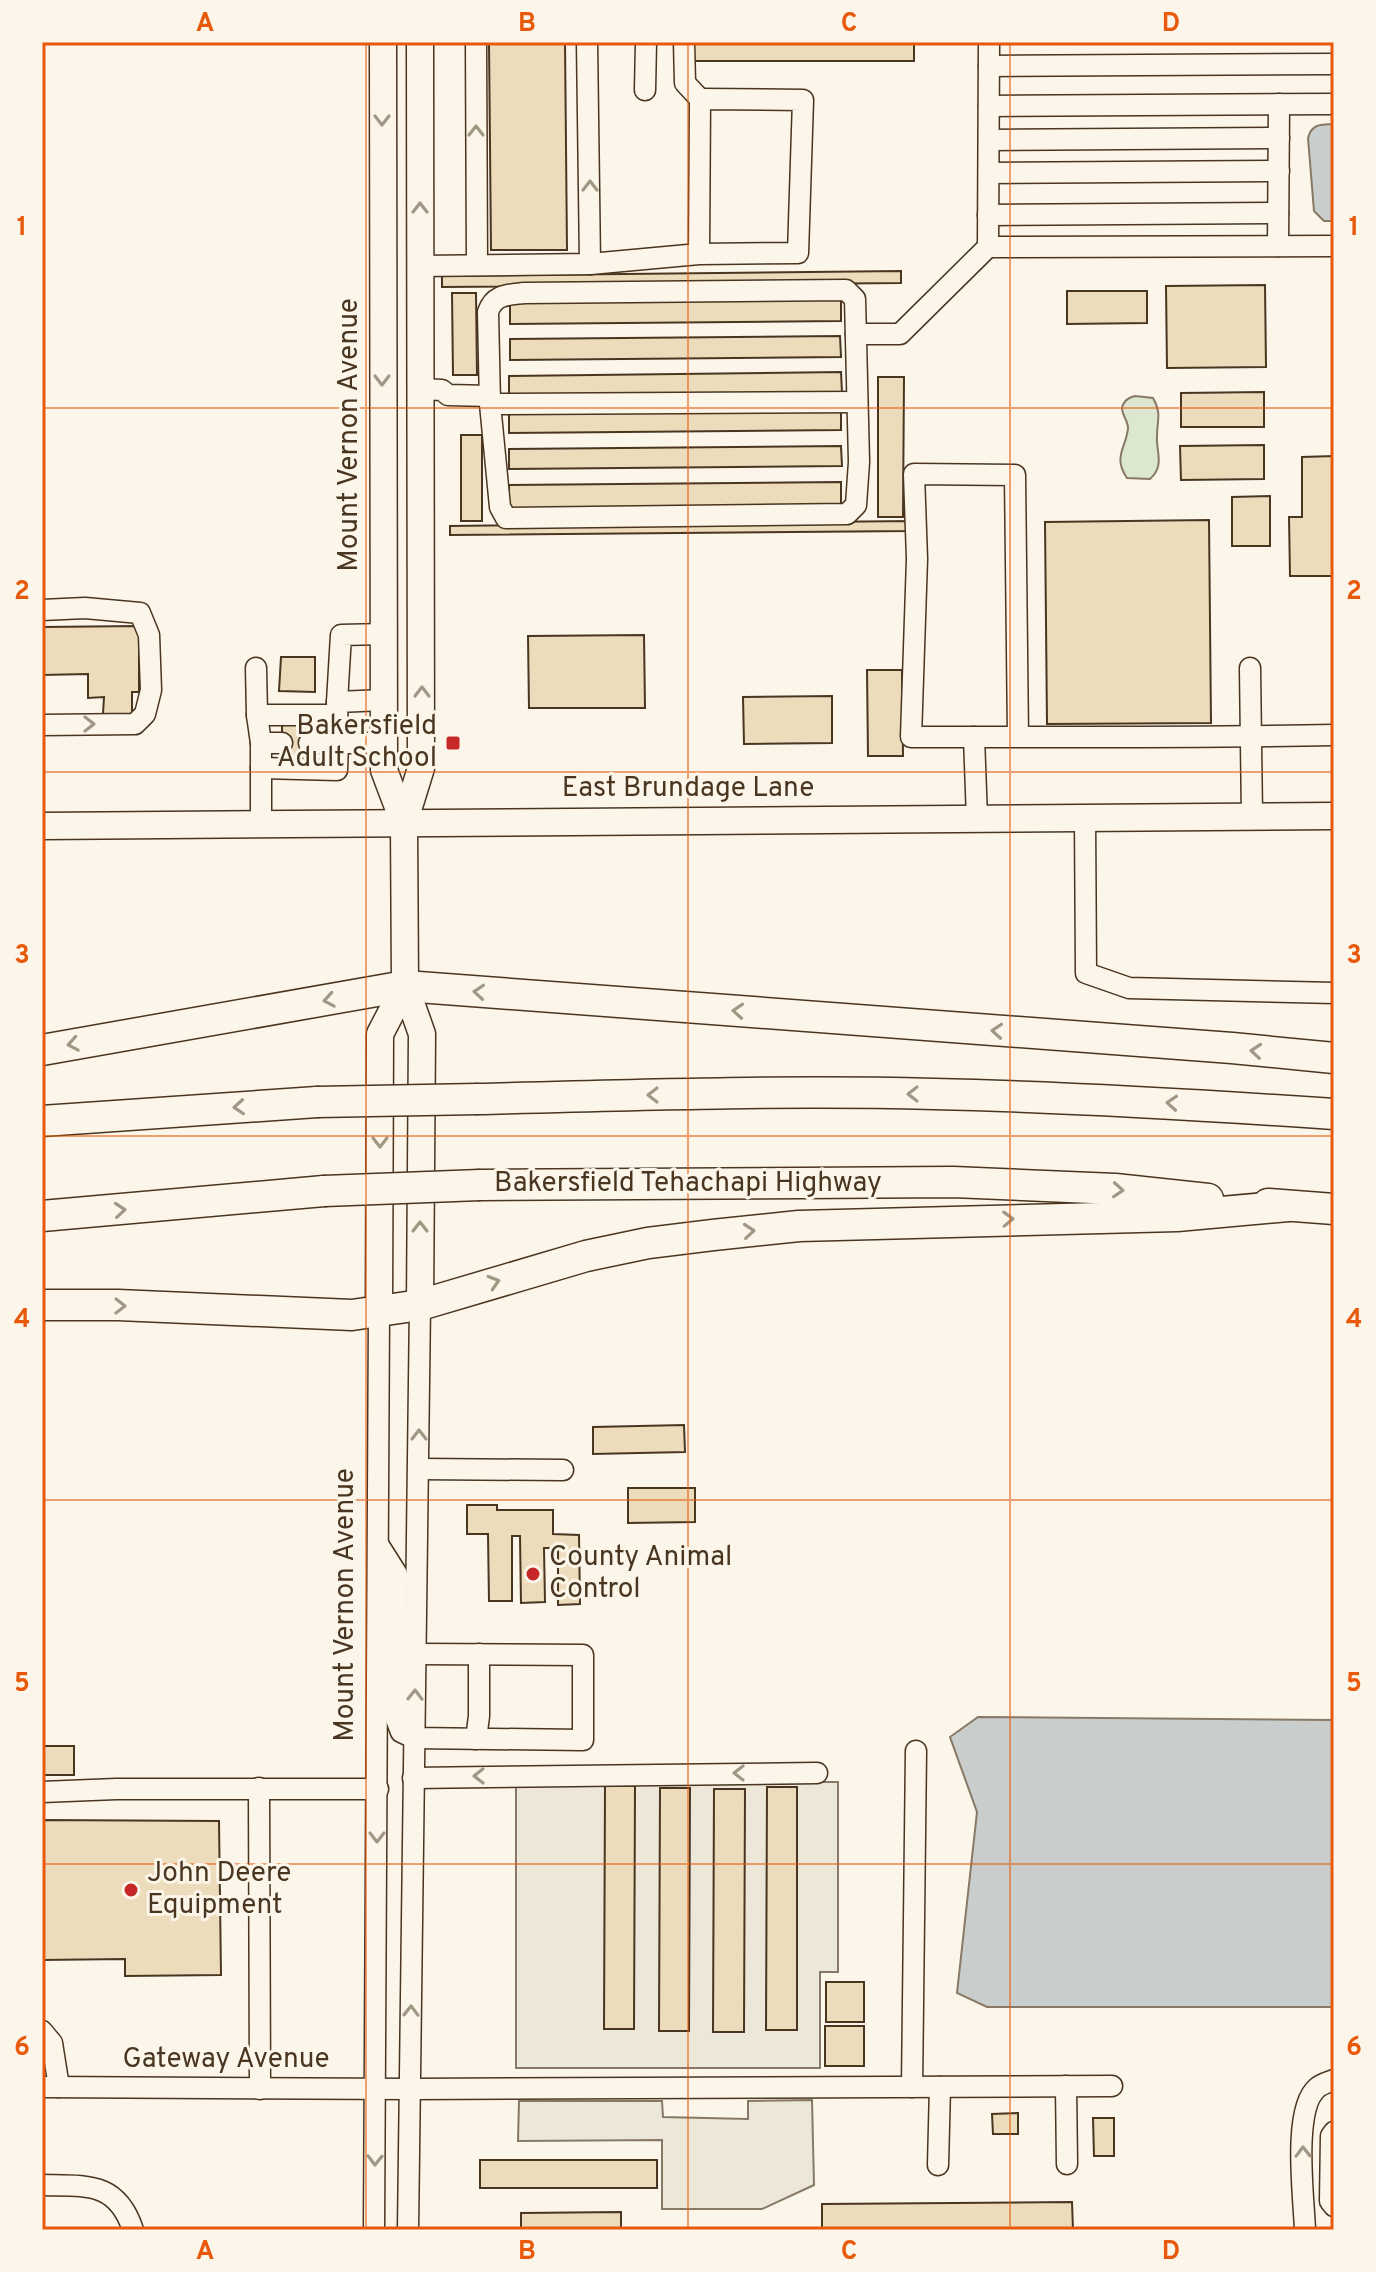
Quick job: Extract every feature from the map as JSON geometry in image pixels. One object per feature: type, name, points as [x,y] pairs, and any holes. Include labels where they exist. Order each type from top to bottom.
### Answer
[{"type":"highway","points":[[42,1050],[405,986],[1334,1058]]},
{"type":"highway","points":[[42,1121],[317,1102],[931,1093],[1137,1101],[1334,1114]]},
{"type":"highway","name":"Bakersfield Tehachapi Highway","points":[[42,1216],[324,1191],[480,1185],[953,1182],[1115,1189],[1334,1209]]},
{"type":"highway","points":[[42,1305],[118,1305],[352,1315],[420,1305],[586,1256],[648,1243],[713,1235],[799,1226],[1177,1216],[1288,1206]]},
{"type":"main road","name":"Mount Vernon Avenue","points":[[383,42],[384,770],[404,823]]},
{"type":"main road","name":"Mount Vernon Avenue","points":[[420,42],[421,266],[431,389],[421,768],[404,823],[405,986],[422,1034],[420,1305]]},
{"type":"main road","points":[[382,170],[420,170]]},
{"type":"main road","name":"East Brundage Lane","points":[[42,826],[1334,816]]},
{"type":"main road","name":"Mount Vernon Avenue","points":[[379,1311],[380,1034],[405,986]]},
{"type":"street","points":[[476,42],[477,265]]},
{"type":"street","points":[[587,42],[590,264]]},
{"type":"street","points":[[645,90],[646,42]]},
{"type":"street","points":[[684,42],[685,83],[700,99],[699,254]]},
{"type":"street","points":[[988,247],[989,42]]},
{"type":"street","points":[[989,66],[1334,64]]},
{"type":"street","points":[[421,266],[590,264],[699,254],[798,253],[803,100],[700,99]]},
{"type":"street","points":[[1278,246],[1279,104]]},
{"type":"street","points":[[989,106],[1334,104]]},
{"type":"street","points":[[989,140],[1279,138]]},
{"type":"street","points":[[989,173],[1279,171]]},
{"type":"street","points":[[988,215],[1278,213]]},
{"type":"street","points":[[856,334],[900,334],[988,247],[1334,246]]},
{"type":"street","points":[[846,290],[855,299],[856,505],[847,514],[506,518],[500,507],[490,395],[488,312],[498,297],[524,293],[846,290]]},
{"type":"street","points":[[431,389],[448,395],[857,402]]},
{"type":"street","points":[[1018,737],[1015,475],[914,474],[917,559],[911,737],[1018,737],[1251,737],[1334,735]]},
{"type":"street","points":[[42,610],[85,608],[140,613],[149,635],[151,690],[145,714],[135,724],[42,725]]},
{"type":"street","points":[[261,768],[337,770],[341,635],[384,634]]},
{"type":"street","points":[[256,668],[261,743],[261,824]]},
{"type":"street","points":[[1250,668],[1252,817]]},
{"type":"street","points":[[257,715],[337,709],[384,700]]},
{"type":"street","points":[[974,737],[977,819]]},
{"type":"street","points":[[261,743],[282,743]]},
{"type":"street","points":[[309,743],[384,743]]},
{"type":"street","points":[[1085,818],[1086,973],[1129,988],[1334,993]]},
{"type":"street","name":"Mount Vernon Avenue","points":[[408,2230],[420,1305]]},
{"type":"street","name":"Mount Vernon Avenue","points":[[374,2230],[379,1311]]},
{"type":"street","points":[[419,1469],[563,1470]]},
{"type":"street","points":[[378,1544],[397,1574],[396,1719],[401,1732],[414,1738],[583,1740],[583,1655],[416,1654]]},
{"type":"street","points":[[476,1739],[479,1654]]},
{"type":"street","points":[[912,2087],[916,1751]]},
{"type":"street","points":[[413,1778],[817,1773]]},
{"type":"street","points":[[259,1788],[260,2089]]},
{"type":"street","points":[[42,1792],[378,1789]]},
{"type":"street","points":[[42,2031],[52,2043],[50,2087]]},
{"type":"street","points":[[1307,2230],[1302,2123],[1306,2104],[1317,2088],[1334,2080]]},
{"type":"street","points":[[1066,2086],[1067,2164]]},
{"type":"street","name":"Gateway Avenue","points":[[50,2087],[1112,2086]]},
{"type":"street","points":[[938,2165],[940,2087]]},
{"type":"street","points":[[1334,2132],[1331,2136],[1330,2201],[1334,2206]]},
{"type":"street","points":[[42,2185],[85,2186],[103,2190],[117,2198],[127,2212],[133,2230]]},
{"type":"street","points":[[1307,2230],[1321,2219],[1334,2219]]},
{"type":"green space","points":[[1135,396],[1153,398],[1157,408],[1159,464],[1150,479],[1127,478],[1121,464],[1128,428],[1122,406],[1127,399]]},
{"type":"shaded area","points":[[1334,124],[1334,221],[1324,221],[1314,211],[1308,138],[1315,127]]},
{"type":"shaded area","points":[[978,1717],[1334,1720],[1334,2007],[987,2007],[957,1993],[977,1812],[950,1737]]},
{"type":"shaded area","points":[[516,1782],[838,1782],[838,1972],[820,1972],[820,2068],[516,2068]]},
{"type":"shaded area","points":[[812,2100],[814,2185],[762,2209],[662,2209],[662,2140],[518,2141],[519,2101],[662,2101],[663,2117],[748,2119],[748,2101]]},
{"type":"building","points":[[489,42],[565,42],[567,250],[491,250]]},
{"type":"building","points":[[689,42],[914,42],[914,61],[689,61]]},
{"type":"building","points":[[901,271],[901,283],[442,287],[442,276]]},
{"type":"building","points":[[1265,285],[1266,367],[1167,368],[1166,286]]},
{"type":"building","points":[[1067,291],[1147,291],[1147,323],[1067,324]]},
{"type":"building","points":[[452,293],[476,293],[477,375],[453,375]]},
{"type":"building","points":[[841,298],[841,321],[510,324],[510,302]]},
{"type":"building","points":[[840,336],[841,357],[510,360],[510,339]]},
{"type":"building","points":[[841,372],[842,393],[509,396],[509,376]]},
{"type":"building","points":[[878,377],[904,377],[903,517],[878,517]]},
{"type":"building","points":[[1264,392],[1264,427],[1181,427],[1181,393]]},
{"type":"building","points":[[841,409],[841,430],[509,433],[509,412]]},
{"type":"building","points":[[461,435],[482,435],[482,521],[461,521]]},
{"type":"building","points":[[1264,445],[1264,479],[1181,480],[1180,446]]},
{"type":"building","points":[[841,446],[842,466],[509,469],[509,449]]},
{"type":"building","points":[[1334,456],[1334,576],[1290,576],[1289,517],[1302,517],[1302,457]]},
{"type":"building","points":[[841,482],[841,508],[509,511],[509,485]]},
{"type":"building","points":[[1270,496],[1270,546],[1232,546],[1232,497]]},
{"type":"building","points":[[1209,520],[1211,723],[1047,724],[1045,522]]},
{"type":"building","points":[[912,521],[912,531],[450,535],[450,526]]},
{"type":"building","points":[[139,626],[139,692],[132,692],[132,714],[103,714],[104,697],[88,698],[88,674],[42,675],[42,627]]},
{"type":"building","points":[[644,635],[645,708],[529,708],[528,636]]},
{"type":"building","points":[[281,657],[315,657],[315,692],[279,691]]},
{"type":"building","points":[[867,670],[902,670],[903,756],[868,756]]},
{"type":"building","points":[[832,696],[832,743],[744,744],[743,697]]},
{"type":"building","points":[[282,723],[309,723],[309,761],[282,761]]},
{"type":"building","points":[[684,1425],[685,1452],[593,1454],[593,1427]]},
{"type":"building","points":[[628,1488],[695,1488],[695,1522],[628,1523]]},
{"type":"building","name":"County Animal Control","points":[[467,1505],[497,1505],[497,1510],[553,1510],[553,1534],[579,1535],[580,1604],[558,1605],[558,1548],[544,1548],[545,1602],[521,1603],[520,1536],[512,1536],[512,1601],[489,1601],[488,1534],[467,1534]]},
{"type":"building","points":[[42,1746],[74,1746],[74,1775],[42,1775]]},
{"type":"building","points":[[605,1786],[635,1786],[634,2029],[604,2029]]},
{"type":"building","points":[[767,1787],[797,1787],[797,2030],[766,2030]]},
{"type":"building","points":[[660,1788],[690,1788],[689,2031],[659,2031]]},
{"type":"building","points":[[714,1789],[745,1789],[744,2032],[713,2032]]},
{"type":"building","name":"John Deere Equipment","points":[[42,1820],[219,1821],[221,1975],[125,1976],[125,1959],[42,1960]]},
{"type":"building","points":[[826,1982],[864,1982],[864,2022],[826,2022]]},
{"type":"building","points":[[825,2026],[864,2026],[864,2066],[825,2066]]},
{"type":"building","points":[[1018,2113],[1018,2134],[993,2134],[992,2114]]},
{"type":"building","points":[[1093,2118],[1114,2118],[1114,2156],[1094,2156]]},
{"type":"building","points":[[480,2160],[657,2160],[657,2188],[480,2188]]},
{"type":"building","points":[[1072,2202],[1073,2230],[822,2230],[822,2204]]},
{"type":"building","points":[[621,2212],[621,2230],[521,2230],[521,2213]]},
{"type":"place","name":"Bakersfield Adult School","points":[[453,743]]},
{"type":"place","name":"County Animal Control","points":[[533,1574]]},
{"type":"place","name":"John Deere Equipment","points":[[131,1890]]}]
